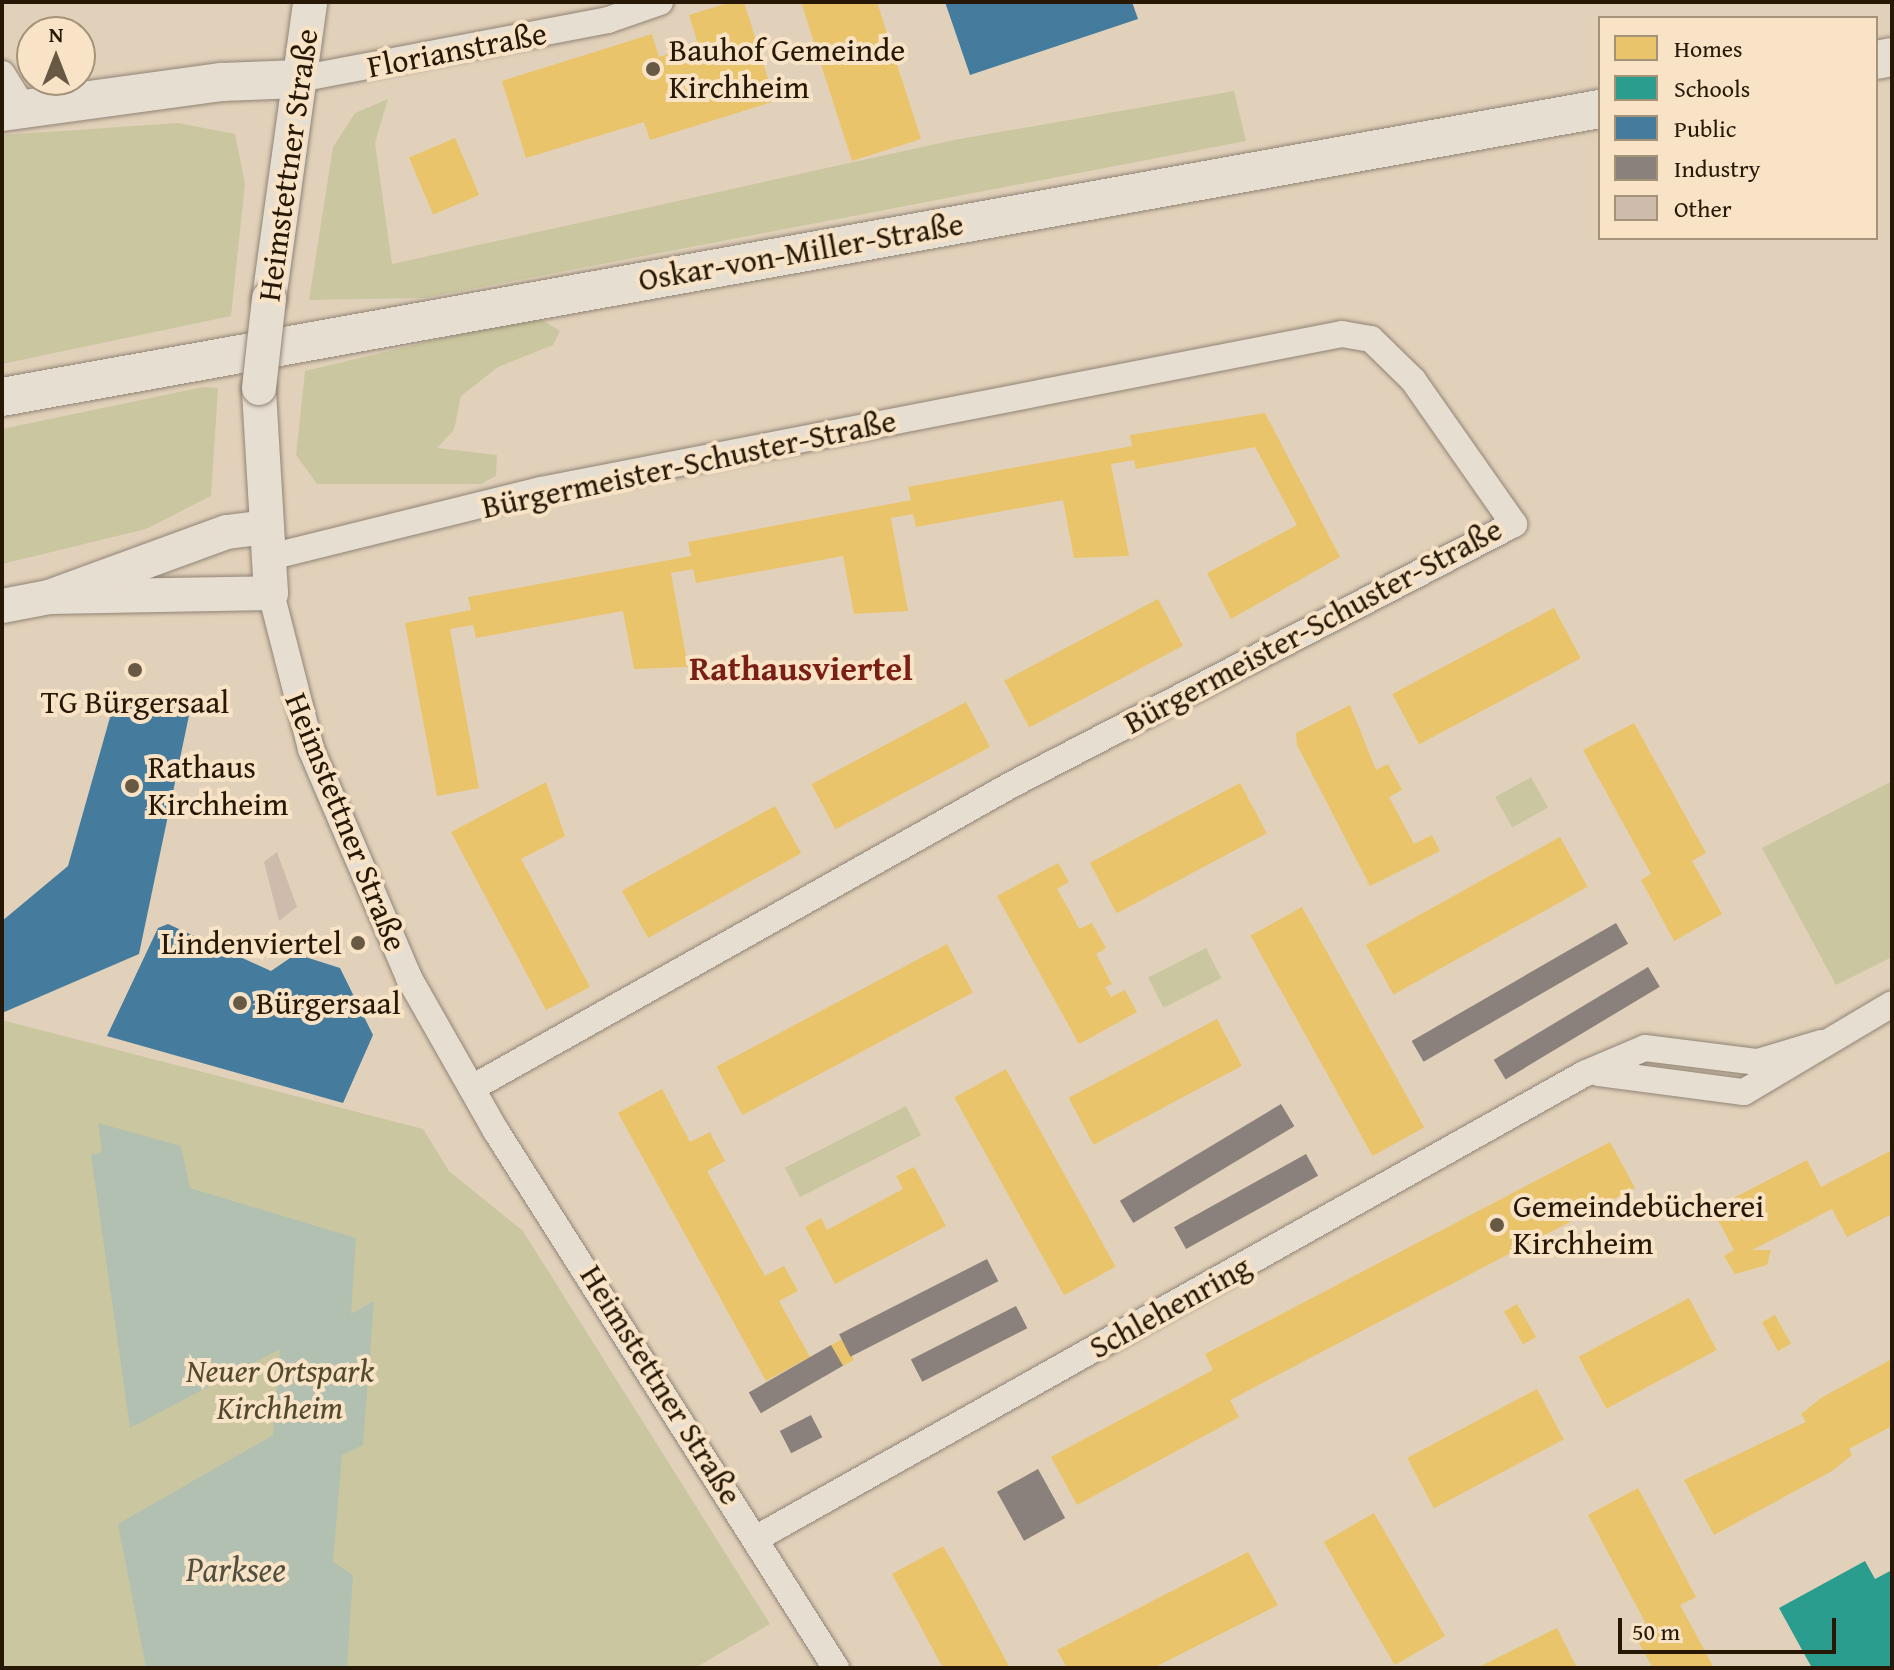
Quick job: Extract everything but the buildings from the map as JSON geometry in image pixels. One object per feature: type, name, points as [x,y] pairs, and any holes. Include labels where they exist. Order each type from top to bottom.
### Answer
[{"type":"main road","points":[[12,110],[222,82],[299,79]]},
{"type":"main road","name":"Oskar-von-Miller-Straße","points":[[2,396],[1598,109]]},
{"type":"street","name":"Heimstettner Straße","points":[[310,2],[259,388],[264,543],[289,677],[334,811],[380,920],[472,1088],[836,1668]]},
{"type":"street","name":"Florianstraße","points":[[299,79],[608,20],[660,2]]},
{"type":"street","points":[[2,74],[12,110]]},
{"type":"street","name":"Bürgermeister-Schuster-Straße","points":[[264,543],[1342,334],[1371,339],[1413,380],[1514,524],[1011,785],[472,1088]]},
{"type":"street","points":[[2,606],[49,597],[227,532],[264,543]]},
{"type":"street","points":[[49,597],[271,593]]},
{"type":"street","name":"Schlehenring","points":[[1584,1074],[1631,1072],[1744,1092],[1821,1043],[1892,1004]]},
{"type":"street","name":"Schlehenring","points":[[755,1539],[1584,1074],[1645,1048],[1758,1062],[1821,1043]]},
{"type":"green space","points":[[1234,91],[1246,141],[424,298],[309,300],[333,147],[355,113],[388,99],[375,143],[392,264],[954,140]]},
{"type":"green space","points":[[178,123],[235,134],[245,184],[231,316],[2,364],[2,135]]},
{"type":"green space","points":[[536,316],[560,331],[553,345],[498,367],[461,396],[454,430],[437,448],[497,455],[496,476],[481,484],[317,484],[296,455],[305,371]]},
{"type":"green space","points":[[203,387],[218,388],[211,496],[146,529],[2,564],[2,429]]},
{"type":"green space","points":[[1531,777],[1548,808],[1512,827],[1495,797]]},
{"type":"green space","points":[[1892,781],[1892,957],[1836,985],[1762,848]]},
{"type":"green space","points":[[1206,948],[1221,978],[1164,1008],[1148,978]]},
{"type":"green space","name":"Neuer Ortspark Kirchheim","points":[[2,1020],[423,1129],[449,1171],[523,1231],[770,1624],[695,1668],[2,1668]]},
{"type":"green space","points":[[906,1106],[921,1135],[800,1197],[785,1168]]},
{"type":"water","name":"Parksee","points":[[98,1123],[181,1146],[190,1188],[356,1238],[351,1314],[374,1301],[363,1445],[342,1455],[333,1562],[353,1575],[347,1668],[146,1668],[118,1524],[273,1435],[280,1349],[130,1428],[91,1155],[102,1152]]},
{"type":"place","name":"Bauhof Gemeinde Kirchheim","points":[[653,69]]},
{"type":"place","name":"TG Bürgersaal","points":[[135,670]]},
{"type":"place","name":"Rathaus Kirchheim","points":[[132,786]]},
{"type":"place","name":"Lindenviertel","points":[[358,943]]},
{"type":"place","name":"Bürgersaal","points":[[240,1003]]},
{"type":"place","name":"Gemeindebücherei Kirchheim","points":[[1497,1225]]},
{"type":"district","name":"Rathausviertel","points":[[801,668]]}]
